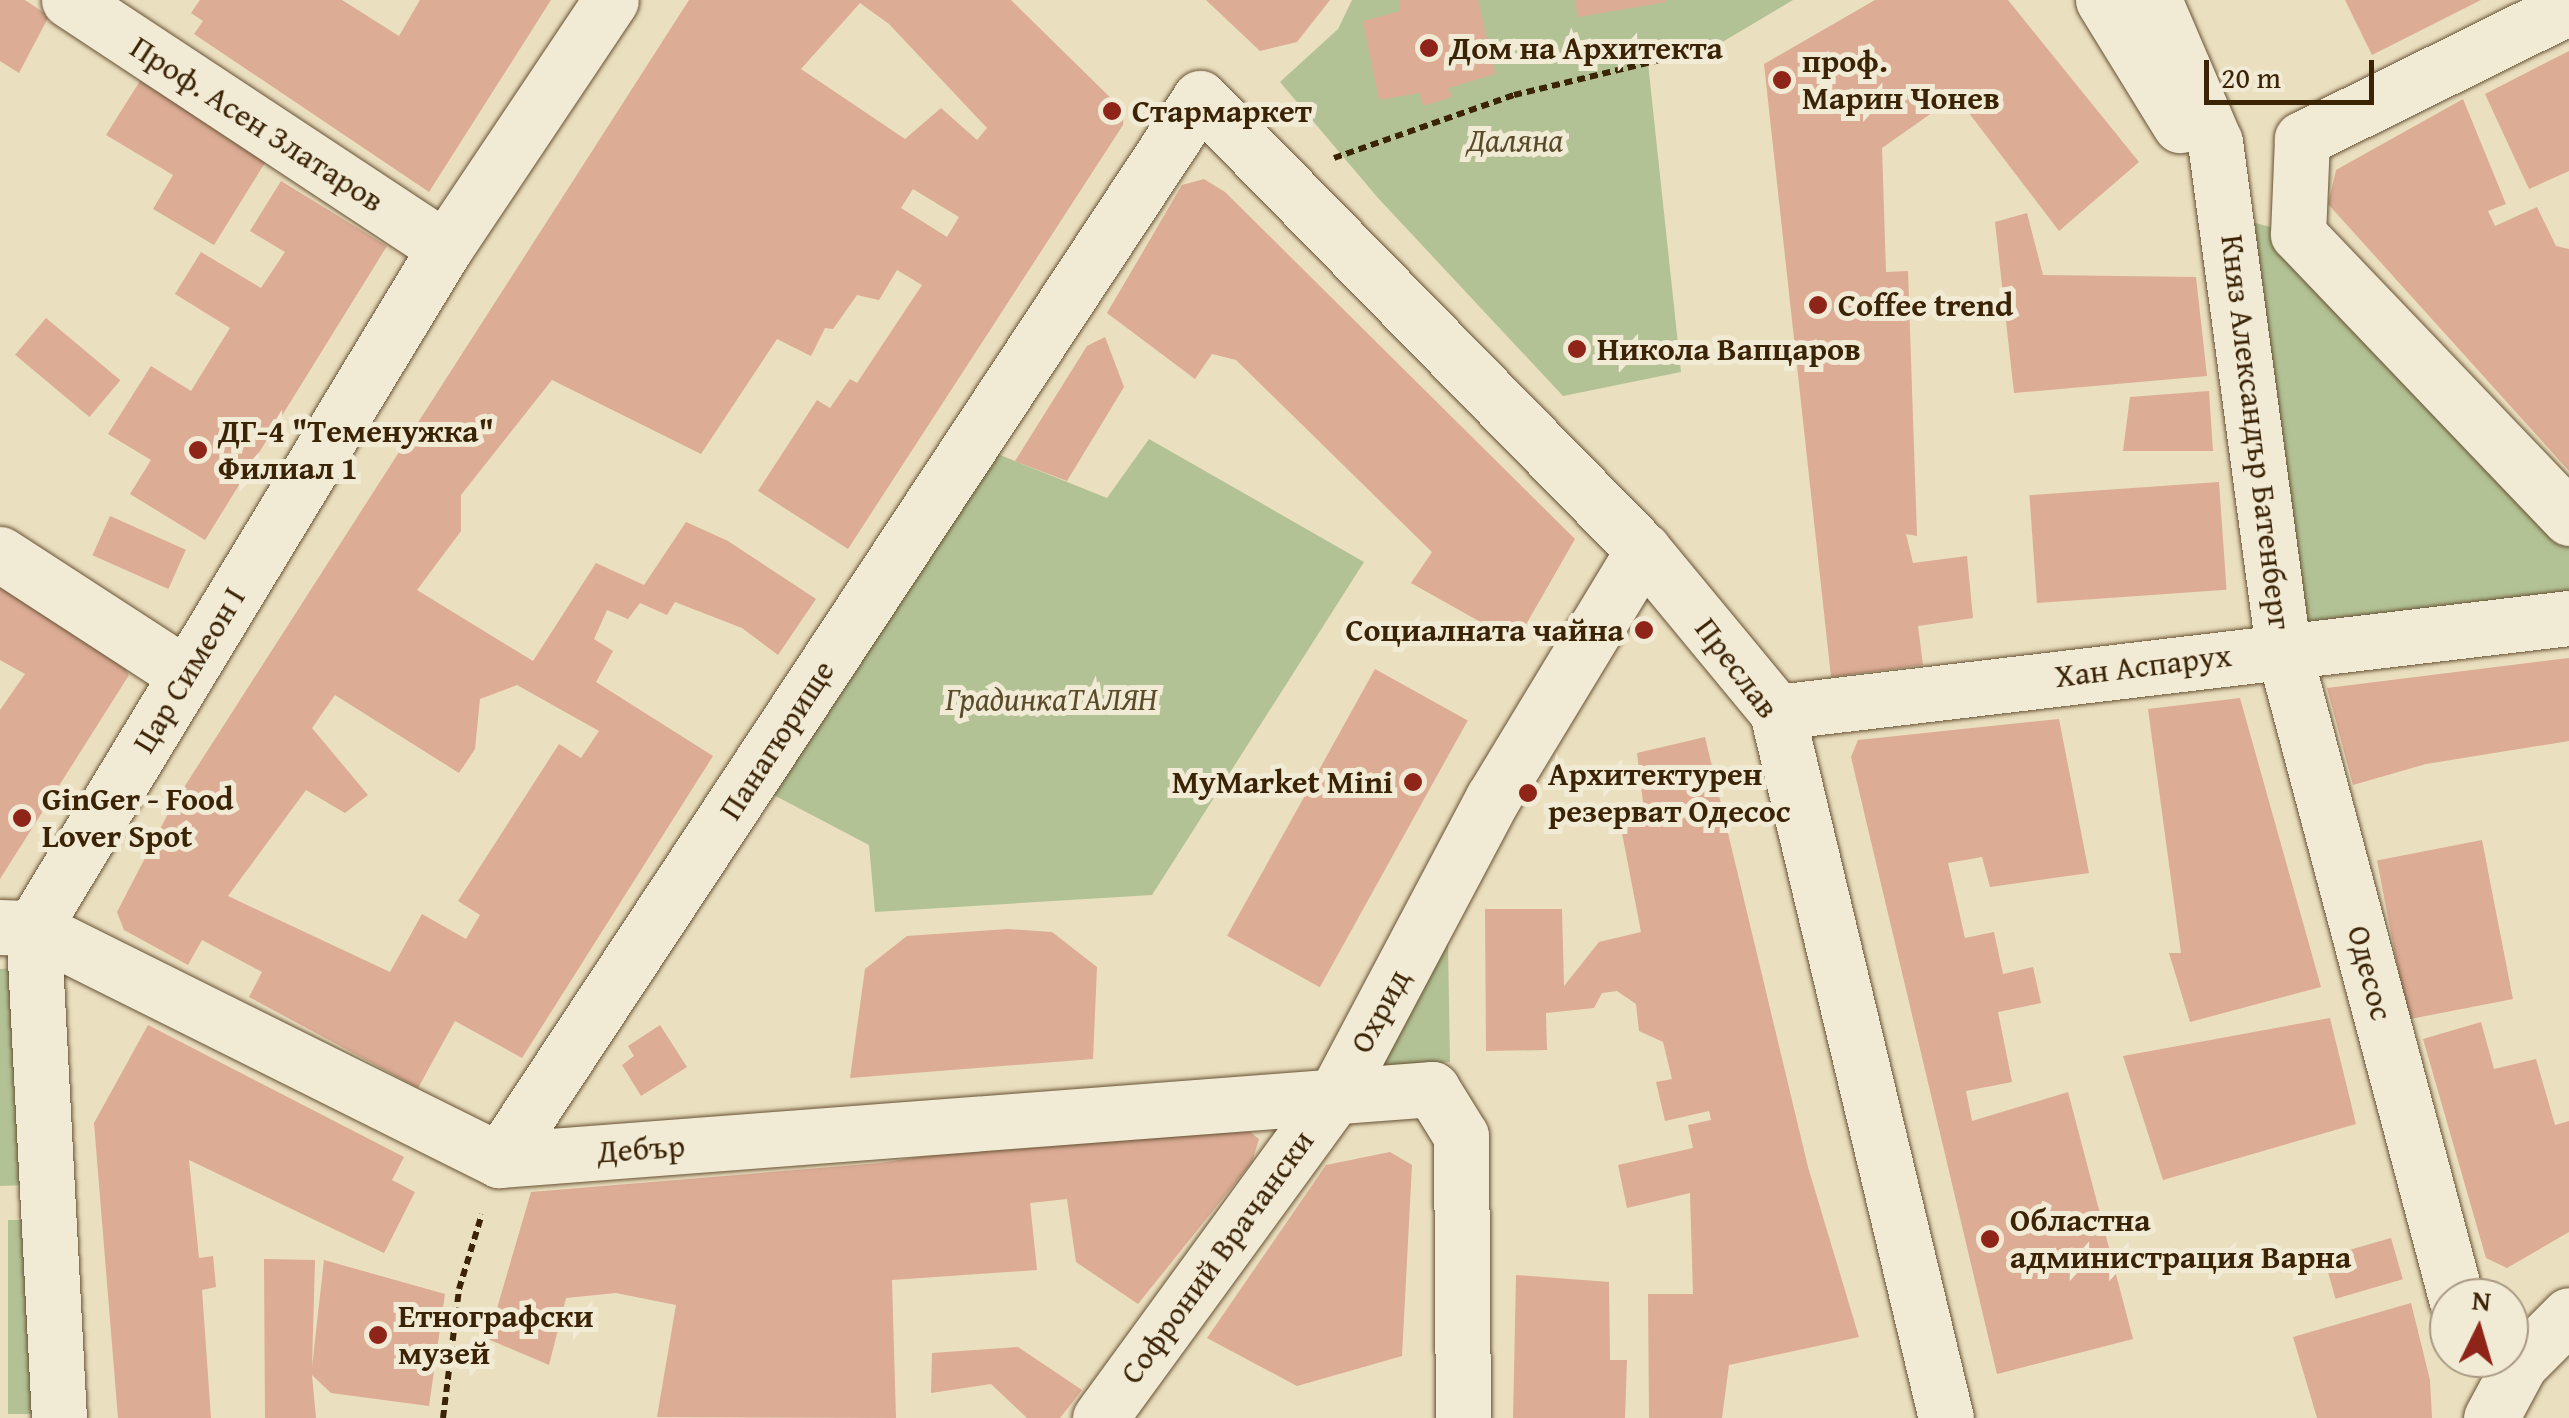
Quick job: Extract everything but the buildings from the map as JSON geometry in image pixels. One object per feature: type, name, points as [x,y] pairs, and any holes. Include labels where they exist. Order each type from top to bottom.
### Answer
[{"type":"street","name":"Проф. Асен Златаров","points":[[69,0],[445,248]]},
{"type":"street","name":"Цар Симеон I","points":[[16,928],[186,675],[445,248],[611,0]]},
{"type":"street","name":"Княз Александър Батенберг","points":[[2103,0],[2156,80],[2228,216]]},
{"type":"street","name":"Княз Александър Батенберг","points":[[2154,0],[2215,142],[2284,648]]},
{"type":"street","name":"Княз Александър Батенберг","points":[[2569,8],[2302,139],[2298,234],[2569,518]]},
{"type":"street","name":"Преслав","points":[[1200,98],[1643,550],[1777,712],[1946,1418]]},
{"type":"street","name":"Панагюрище","points":[[499,1160],[1200,98]]},
{"type":"street","name":"Охрид","points":[[1335,1096],[1493,798],[1643,550]]},
{"type":"street","points":[[0,554],[186,675]]},
{"type":"street","name":"Хан Аспарух","points":[[1777,712],[2284,648],[2569,618]]},
{"type":"street","name":"Одесос","points":[[2284,648],[2451,1278]]},
{"type":"street","points":[[16,928],[499,1160]]},
{"type":"street","points":[[16,928],[59,1418]]},
{"type":"street","name":"Охрид","points":[[1335,1096],[1432,1089],[1462,1136],[1463,1418]]},
{"type":"street","name":"Дебър","points":[[499,1160],[1335,1096]]},
{"type":"street","name":"Софроний Врачански","points":[[1100,1418],[1335,1096]]},
{"type":"street","points":[[2495,1398],[2532,1350],[2569,1315]]},
{"type":"path","points":[[1276,176],[1514,96],[1714,46]]},
{"type":"path","points":[[444,1418],[459,1289],[499,1160]]},
{"type":"green space","name":"Даляна","points":[[1352,0],[1793,0],[1714,47],[1648,63],[1681,372],[1563,396],[1378,198],[1280,82],[1338,29]]},
{"type":"green space","points":[[2228,216],[2298,234],[2569,518],[2569,617],[2283,648]]},
{"type":"green space","name":"ГрадинкаТАЛЯН","points":[[1149,439],[1364,562],[1152,895],[875,912],[869,845],[766,791],[985,449],[1107,498]]},
{"type":"green space","points":[[1447,885],[1450,1062],[1348,1071]]},
{"type":"green space","points":[[15,968],[29,1185],[0,1186],[0,969]]},
{"type":"green space","points":[[8,1220],[32,1220],[32,1414],[8,1414]]},
{"type":"place","name":"Дом на Архитекта","points":[[1429,48]]},
{"type":"place","name":"проф. Марин Чонев","points":[[1782,80]]},
{"type":"place","name":"Стармаркет","points":[[1112,111]]},
{"type":"place","name":"Coffee trend","points":[[1818,305]]},
{"type":"place","name":"Никола Вапцаров","points":[[1577,349]]},
{"type":"place","name":"ДГ-4 \"Теменужка\" Филиал 1","points":[[198,450]]},
{"type":"place","name":"Социалната чайна","points":[[1644,630]]},
{"type":"place","name":"MyMarket Mini","points":[[1413,782]]},
{"type":"place","name":"Архитектурен резерват Одесос","points":[[1528,793]]},
{"type":"place","name":"GinGer - Food Lover Spot","points":[[22,818]]},
{"type":"place","name":"Областна администрация Варна","points":[[1990,1239]]},
{"type":"place","name":"Етнографски музей","points":[[378,1335]]}]
